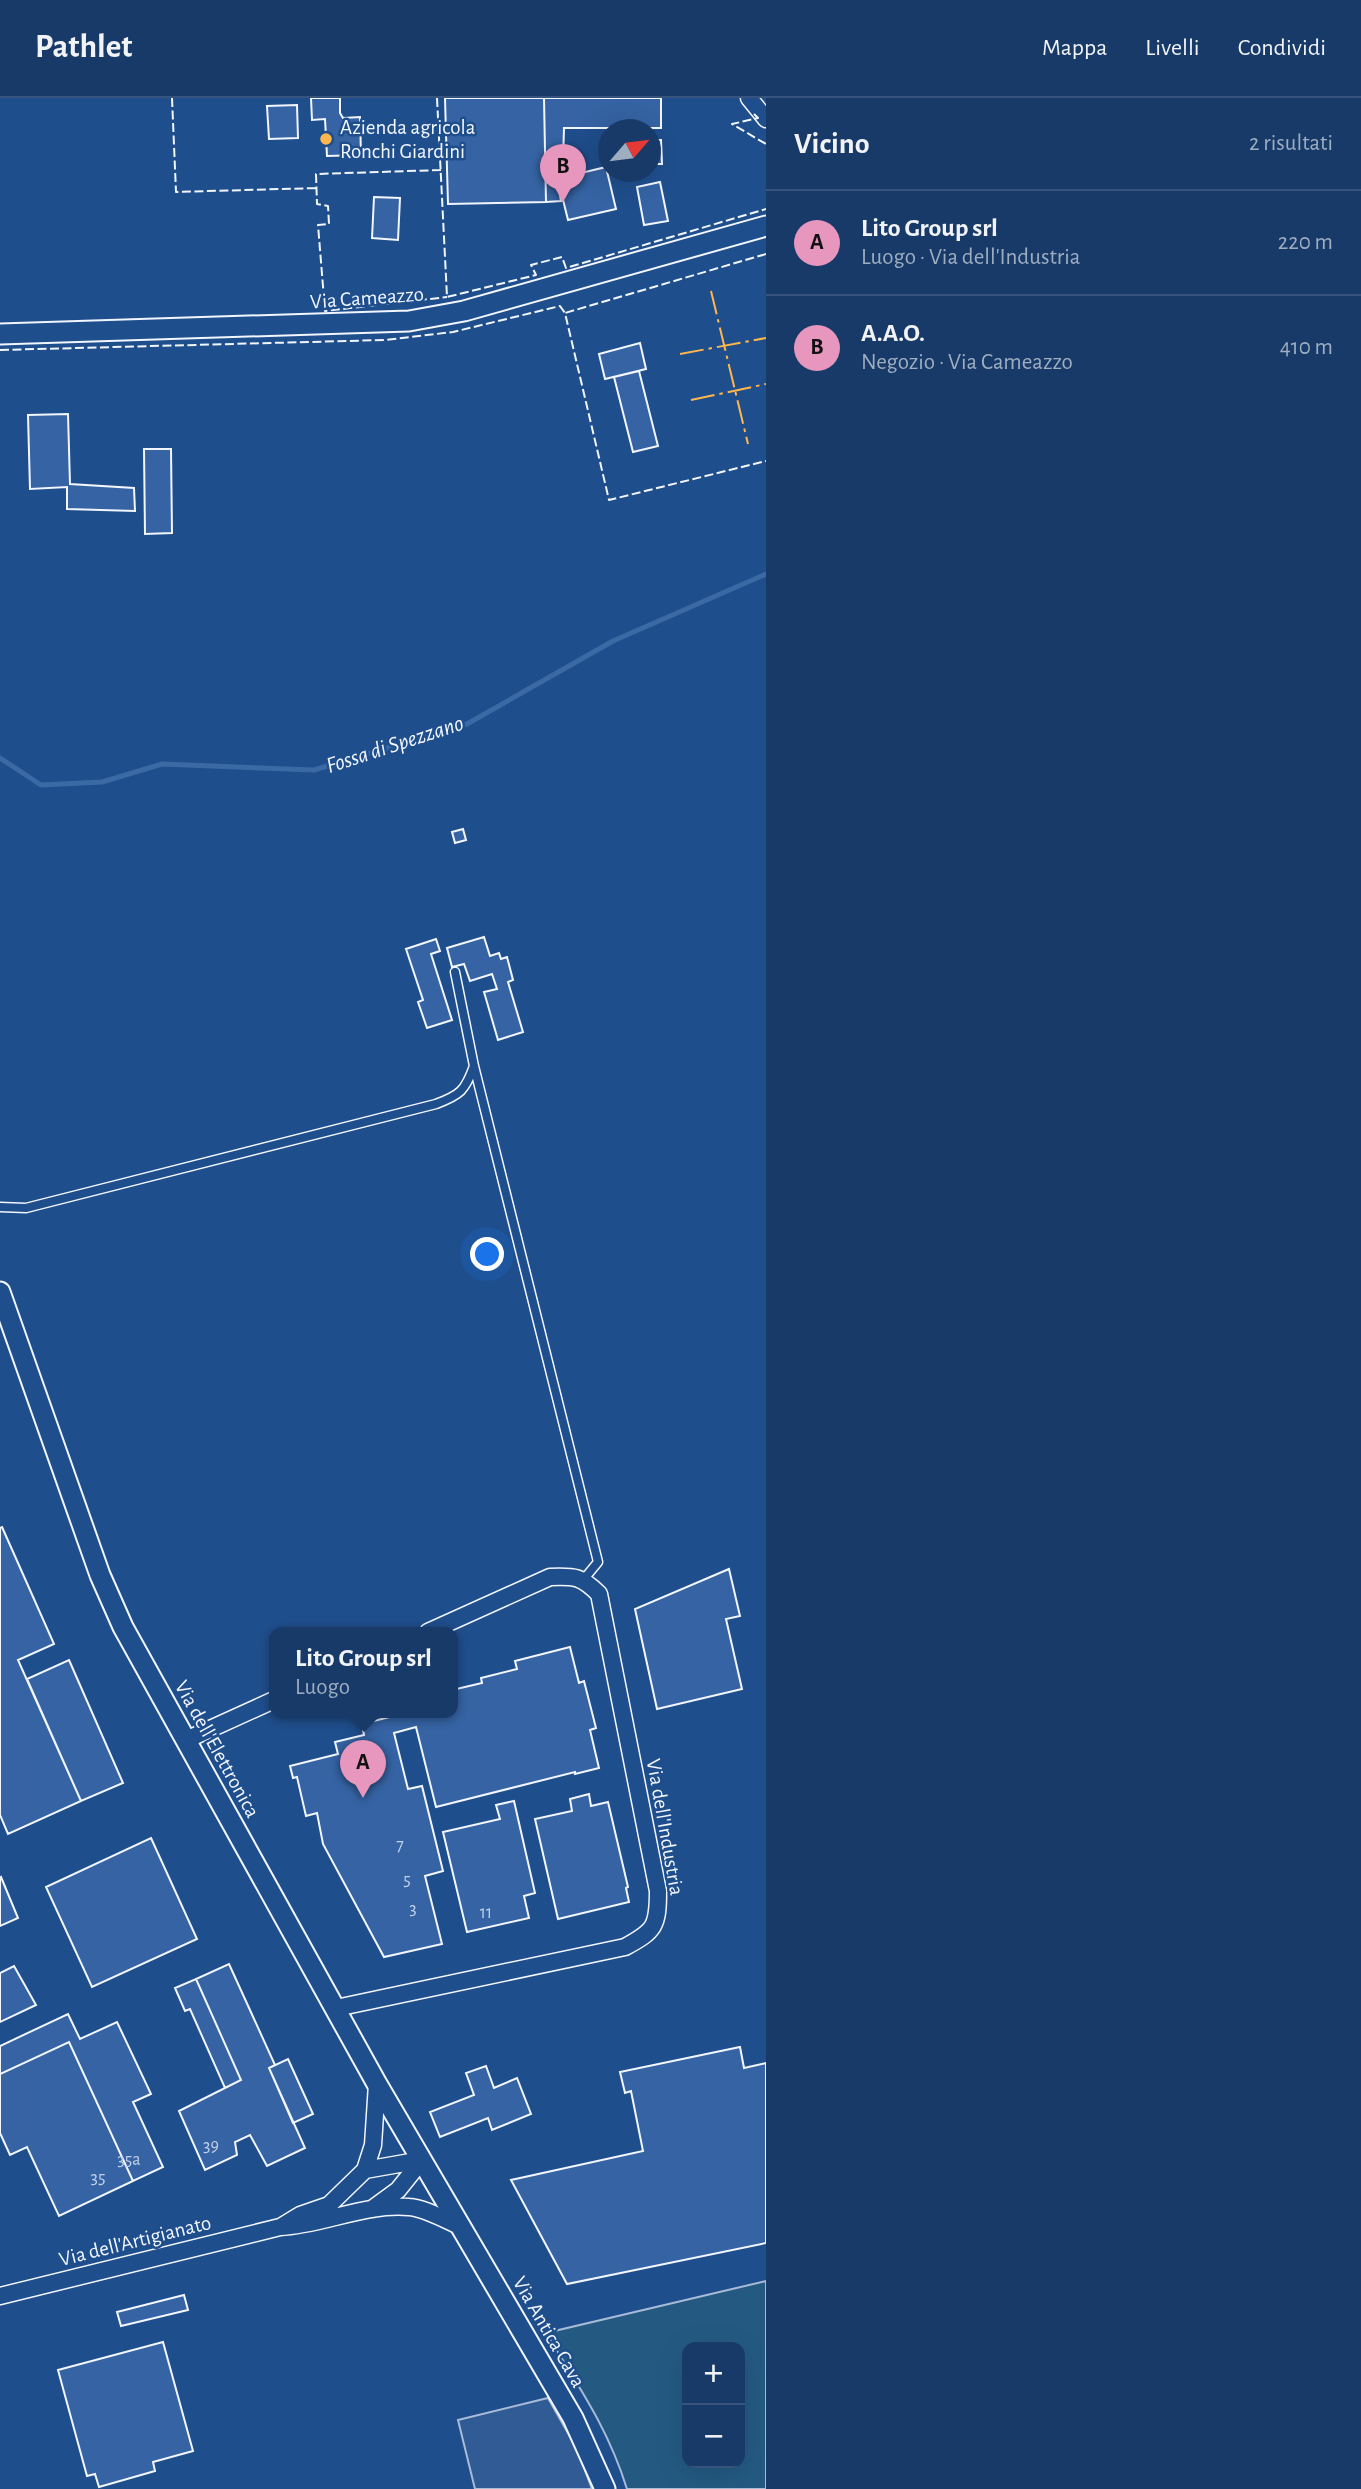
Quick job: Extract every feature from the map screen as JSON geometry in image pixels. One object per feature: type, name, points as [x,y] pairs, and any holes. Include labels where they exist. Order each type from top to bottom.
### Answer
[{"type":"street","points":[[749,98],[766,119]]},
{"type":"street","name":"Via Cameazzo","points":[[0,334],[409,321],[464,311],[766,226]]},
{"type":"street","name":"Via dell'Elettronica","points":[[0,1292],[100,1575],[123,1627],[377,2084],[447,2203]]},
{"type":"street","points":[[439,1627],[550,1577],[570,1576],[584,1579]]},
{"type":"street","name":"Via dell'Industria","points":[[336,2008],[625,1947],[648,1935],[658,1914],[659,1891],[599,1594],[584,1579]]},
{"type":"street","points":[[186,1740],[269,1702]]},
{"type":"street","points":[[377,2084],[373,2145],[365,2170],[422,2160]]},
{"type":"street","name":"Via dell'Artigianato","points":[[372,2209],[398,2190],[422,2160]]},
{"type":"street","name":"Via dell'Artigianato","points":[[280,2227],[330,2205],[365,2170]]},
{"type":"street","name":"Via Antica Cava","points":[[447,2203],[573,2418],[605,2489]]},
{"type":"street","name":"Via dell'Artigianato","points":[[0,2296],[280,2227],[303,2226],[372,2209],[411,2207],[460,2226]]},
{"type":"lane","points":[[455,972],[474,1066],[598,1562],[584,1579]]},
{"type":"lane","points":[[0,1207],[26,1208],[436,1104],[458,1095],[468,1083],[474,1066]]},
{"type":"shaded area","points":[[766,2281],[766,2489],[627,2489],[611,2446],[546,2333]]},
{"type":"shaded area","points":[[548,2398],[577,2449],[592,2489],[475,2489],[458,2420]]},
{"type":"building","points":[[311,98],[340,98],[340,113],[343,118],[360,117],[361,155],[327,156],[325,119],[312,120]]},
{"type":"building","points":[[445,98],[544,98],[546,202],[448,204]]},
{"type":"building","points":[[544,98],[661,98],[661,119],[598,119],[598,128],[564,128],[563,161],[554,163],[561,201],[546,202]]},
{"type":"building","points":[[297,105],[298,138],[269,139],[267,106]]},
{"type":"building","points":[[577,158],[581,173],[598,169],[598,182],[610,182],[616,209],[568,220],[554,163]]},
{"type":"building","points":[[660,182],[668,221],[644,225],[637,187]]},
{"type":"building","points":[[374,197],[400,198],[398,240],[372,238]]},
{"type":"building","points":[[640,343],[646,369],[605,379],[599,354]]},
{"type":"building","points":[[639,371],[658,446],[633,452],[614,377]]},
{"type":"building","points":[[68,414],[70,484],[134,488],[135,511],[67,509],[67,487],[30,489],[28,415]]},
{"type":"building","points":[[144,449],[171,449],[172,533],[145,534]]},
{"type":"building","points":[[463,829],[466,840],[455,843],[452,832]]},
{"type":"building","points":[[484,937],[490,956],[499,953],[501,959],[507,957],[513,980],[508,982],[523,1032],[498,1040],[484,992],[497,989],[492,974],[470,981],[464,964],[452,967],[447,948]]},
{"type":"building","points":[[436,939],[440,951],[431,954],[452,1020],[427,1028],[418,1002],[423,1000],[406,949]]},
{"type":"building","points":[[2,1527],[54,1644],[18,1660],[81,1801],[8,1834],[0,1815]]},
{"type":"building","points":[[729,1569],[740,1616],[726,1619],[742,1689],[657,1709],[635,1609]]},
{"type":"building","points":[[570,1647],[579,1683],[584,1681],[596,1728],[590,1730],[599,1768],[436,1807],[416,1727],[394,1733],[408,1789],[422,1786],[443,1871],[425,1876],[442,1944],[384,1957],[323,1844],[317,1813],[306,1816],[297,1777],[293,1778],[290,1766],[338,1754],[335,1742],[364,1735],[362,1724],[386,1718],[458,1718],[458,1689],[482,1683],[481,1678],[517,1669],[515,1661]]},
{"type":"building","points":[[69,1660],[123,1783],[81,1801],[27,1679]]},
{"type":"building","points":[[589,1794],[591,1806],[608,1802],[628,1887],[629,1902],[558,1919],[535,1819],[572,1811],[570,1799]]},
{"type":"building","points":[[514,1801],[535,1893],[524,1896],[529,1918],[467,1932],[443,1832],[500,1819],[496,1805]]},
{"type":"building","points":[[151,1838],[197,1939],[92,1987],[46,1887]]},
{"type":"building","points":[[0,1878],[18,1918],[0,1926]]},
{"type":"building","points":[[229,1964],[275,2065],[269,2068],[305,2148],[267,2166],[250,2135],[235,2142],[237,2155],[205,2170],[179,2111],[241,2080],[196,1979]]},
{"type":"building","points":[[14,1966],[36,2005],[0,2022],[0,1973]]},
{"type":"building","points":[[196,1979],[241,2080],[225,2088],[190,2009],[185,2011],[175,1988]]},
{"type":"building","points":[[68,2014],[80,2039],[117,2022],[151,2094],[133,2102],[163,2167],[133,2181],[69,2042],[0,2074],[0,2046]]},
{"type":"building","points":[[69,2042],[133,2181],[59,2216],[27,2147],[10,2155],[0,2133],[0,2074]]},
{"type":"building","points":[[740,2047],[744,2068],[766,2063],[766,2243],[567,2284],[511,2180],[643,2151],[631,2091],[625,2093],[620,2072]]},
{"type":"building","points":[[288,2059],[313,2114],[293,2123],[269,2068]]},
{"type":"building","points":[[486,2066],[494,2088],[517,2078],[531,2114],[492,2130],[488,2118],[440,2137],[430,2112],[474,2095],[466,2073]]},
{"type":"building","points":[[184,2295],[188,2310],[121,2326],[117,2312]]},
{"type":"building","points":[[163,2342],[193,2451],[153,2462],[155,2471],[99,2487],[95,2474],[87,2476],[58,2370]]},
{"type":"waterway","name":"Fossa di Spezzano","points":[[0,758],[41,785],[102,782],[162,764],[314,770],[467,724],[613,641],[766,574]]},
{"type":"fence","points":[[172,98],[176,192],[317,188]]},
{"type":"fence","points":[[437,98],[447,297],[536,275],[531,265],[562,257],[566,268],[766,209]]},
{"type":"fence","points":[[754,114],[758,118],[732,124],[766,144]]},
{"type":"fence","points":[[441,170],[316,174],[317,204],[328,206],[329,224],[318,225],[325,311],[447,297]]},
{"type":"fence","points":[[766,254],[565,313],[609,500],[766,461]]},
{"type":"fence","points":[[0,350],[385,340],[453,332],[560,306],[565,313]]},
{"type":"power","points":[[711,291],[748,444]]},
{"type":"power","points":[[680,354],[766,338]]},
{"type":"power","points":[[691,400],[766,384]]},
{"type":"place","name":"Azienda agricola Ronchi Giardini","points":[[326,139]]},
{"type":"place","name":"A.A.O.","points":[[563,202]]},
{"type":"place","name":"Lito Group srl","points":[[363,1798]]}]
